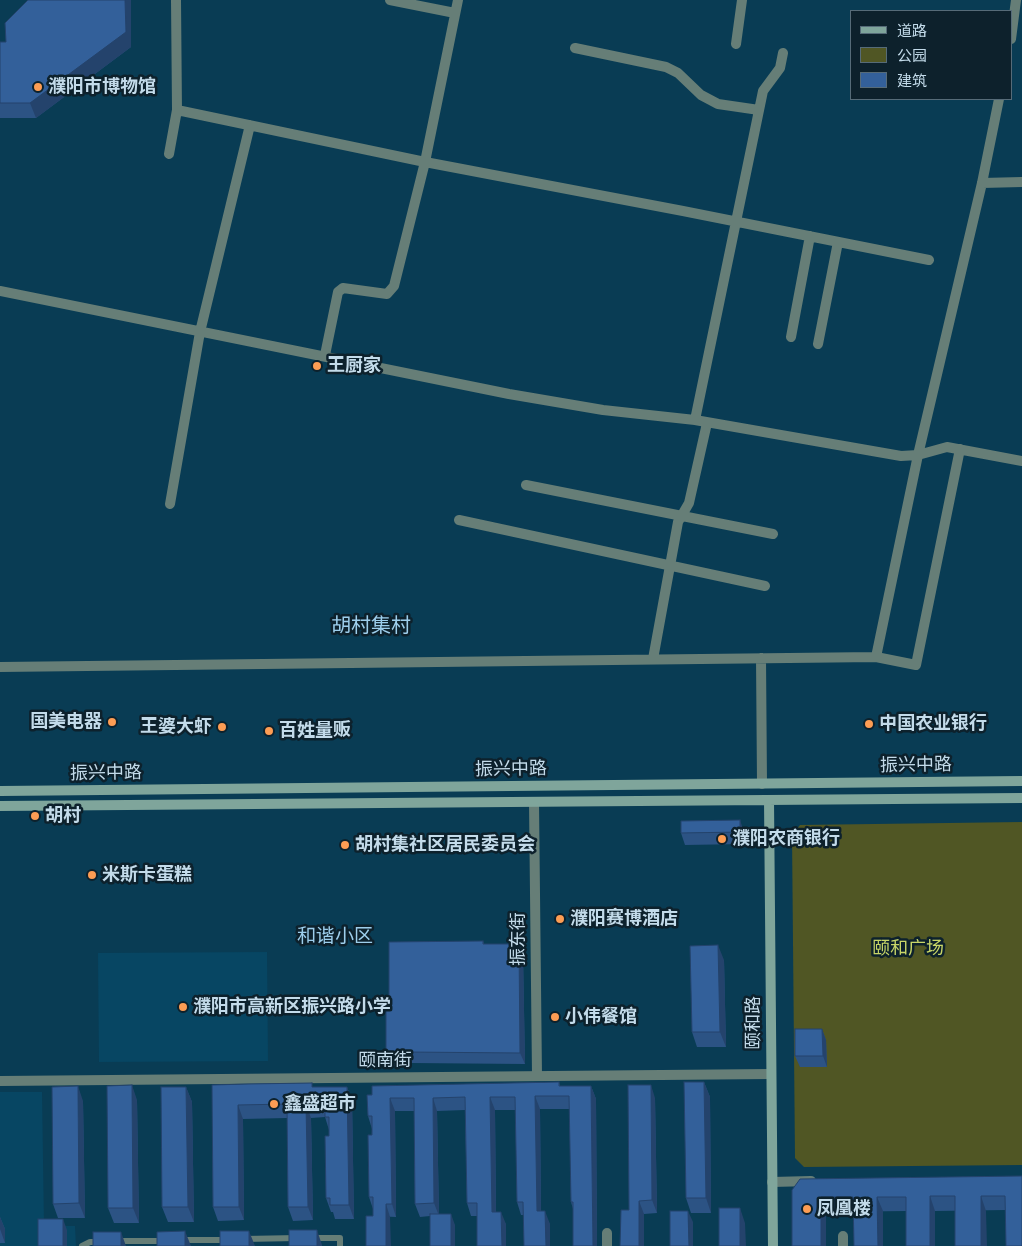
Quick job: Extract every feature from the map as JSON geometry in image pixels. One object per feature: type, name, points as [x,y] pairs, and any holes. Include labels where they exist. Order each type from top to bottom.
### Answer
[{"type":"street","points":[[169,154],[177,110],[176,0]]},
{"type":"street","points":[[390,0],[455,13]]},
{"type":"street","points":[[325,355],[338,292],[344,288],[387,294],[394,286],[424,162],[458,0]]},
{"type":"street","points":[[736,44],[742,0]]},
{"type":"street","points":[[1012,37],[1018,25],[1016,0]]},
{"type":"street","points":[[574,48],[666,68],[678,73],[701,95],[718,104],[759,110]]},
{"type":"street","points":[[695,420],[763,91],[780,68],[783,53]]},
{"type":"street","points":[[876,657],[918,455],[982,182],[999,100]]},
{"type":"street","points":[[177,110],[424,162],[929,260]]},
{"type":"street","points":[[170,504],[200,332],[250,125]]},
{"type":"street","points":[[982,182],[1022,182]]},
{"type":"street","points":[[790,337],[810,236]]},
{"type":"street","points":[[818,344],[838,242]]},
{"type":"street","points":[[0,291],[200,332],[325,355],[509,394],[603,410],[695,420],[901,456],[918,455],[947,447],[1022,461]]},
{"type":"street","points":[[653,659],[678,522],[689,503],[706,423]]},
{"type":"street","points":[[0,667],[876,657],[916,665],[960,449]]},
{"type":"street","points":[[526,485],[773,534]]},
{"type":"street","points":[[459,520],[765,586]]},
{"type":"street","points":[[761,658],[762,784]]},
{"type":"street","name":"振兴中路","points":[[0,791],[1022,781]]},
{"type":"street","name":"振兴中路","points":[[0,806],[1022,798]]},
{"type":"street","name":"颐和路","points":[[769,800],[772,1246]]},
{"type":"street","name":"振东街","points":[[534,802],[537,1076]]},
{"type":"street","name":"颐南街","points":[[0,1081],[771,1074]]},
{"type":"street","points":[[772,1182],[822,1181]]},
{"type":"street","points":[[607,1233],[607,1246]]},
{"type":"lane","points":[[82,1246],[90,1242],[340,1238],[340,1246]]},
{"type":"shaded area","name":"濮阳市高新区振兴路小学","points":[[267,952],[268,1061],[99,1062],[98,953]]},
{"type":"shaded area","points":[[0,1092],[42,1092],[44,1226],[75,1226],[76,1246],[0,1246]]},
{"type":"green space","name":"颐和广场","points":[[1022,822],[1022,1165],[804,1167],[795,1158],[792,835],[800,825]]},
{"type":"building","name":"濮阳市博物馆","points":[[28,0],[125,0],[126,32],[30,103],[0,103],[0,42],[6,42],[5,23]]},
{"type":"building","points":[[740,820],[740,832],[681,833],[681,821]]},
{"type":"building","points":[[483,941],[483,944],[519,944],[520,1053],[407,1052],[407,1055],[386,1055],[386,1004],[389,1004],[389,942]]},
{"type":"building","points":[[718,945],[720,1032],[692,1032],[690,946]]},
{"type":"building","points":[[795,1029],[822,1029],[823,1056],[795,1056]]},
{"type":"building","points":[[559,1082],[559,1086],[591,1086],[593,1246],[573,1246],[569,1096],[535,1096],[537,1211],[545,1211],[546,1246],[524,1246],[523,1202],[517,1202],[515,1097],[490,1097],[492,1212],[501,1212],[502,1246],[477,1246],[477,1203],[467,1203],[465,1097],[433,1098],[434,1203],[415,1204],[414,1098],[390,1098],[392,1204],[386,1204],[386,1246],[366,1246],[366,1216],[373,1216],[373,1197],[369,1197],[368,1135],[372,1135],[372,1116],[368,1116],[367,1095],[372,1095],[372,1086]]},
{"type":"building","points":[[684,1082],[704,1082],[706,1198],[686,1198]]},
{"type":"building","points":[[312,1083],[312,1087],[347,1087],[349,1205],[330,1205],[330,1198],[326,1198],[325,1136],[329,1136],[329,1117],[325,1117],[325,1104],[306,1104],[308,1207],[288,1207],[287,1104],[238,1105],[239,1207],[213,1207],[212,1085]]},
{"type":"building","points":[[132,1085],[133,1208],[108,1208],[107,1086]]},
{"type":"building","points":[[628,1085],[651,1085],[652,1200],[639,1201],[639,1246],[620,1246],[621,1210],[629,1210]]},
{"type":"building","points":[[78,1086],[79,1203],[53,1204],[52,1087]]},
{"type":"building","points":[[161,1087],[186,1087],[188,1207],[162,1207]]},
{"type":"building","points":[[1022,1176],[1022,1246],[1006,1246],[1005,1196],[981,1196],[981,1246],[955,1246],[955,1196],[930,1196],[930,1246],[906,1246],[906,1197],[877,1197],[878,1246],[854,1246],[853,1197],[821,1197],[821,1246],[792,1246],[792,1190],[800,1179]]},
{"type":"building","points":[[719,1208],[740,1208],[740,1246],[719,1246]]},
{"type":"building","points":[[670,1211],[688,1211],[689,1246],[670,1246]]},
{"type":"building","points":[[430,1214],[451,1214],[451,1246],[430,1246]]},
{"type":"building","points":[[38,1219],[63,1219],[63,1246],[38,1246]]},
{"type":"building","points":[[289,1230],[317,1230],[317,1246],[289,1246]]},
{"type":"building","points":[[185,1231],[185,1246],[157,1246],[157,1232]]},
{"type":"building","points":[[220,1231],[249,1231],[249,1246],[220,1246]]},
{"type":"building","points":[[93,1232],[121,1232],[121,1246],[93,1246]]},
{"type":"place","name":"濮阳市博物馆","points":[[38,87]]},
{"type":"place","name":"王厨家","points":[[317,366]]},
{"type":"place","name":"国美电器","points":[[112,722]]},
{"type":"place","name":"中国农业银行","points":[[869,724]]},
{"type":"place","name":"王婆大虾","points":[[222,727]]},
{"type":"place","name":"百姓量贩","points":[[269,731]]},
{"type":"place","name":"胡村","points":[[35,816]]},
{"type":"place","name":"濮阳农商银行","points":[[722,839]]},
{"type":"place","name":"胡村集社区居民委员会","points":[[345,845]]},
{"type":"place","name":"米斯卡蛋糕","points":[[92,875]]},
{"type":"place","name":"濮阳赛博酒店","points":[[560,919]]},
{"type":"place","name":"濮阳市高新区振兴路小学","points":[[183,1007]]},
{"type":"place","name":"小伟餐馆","points":[[555,1017]]},
{"type":"place","name":"鑫盛超市","points":[[274,1104]]},
{"type":"place","name":"凤凰楼","points":[[807,1209]]},
{"type":"district","name":"胡村集村","points":[[371,627]]},
{"type":"district","name":"和谐小区","points":[[335,937]]}]
